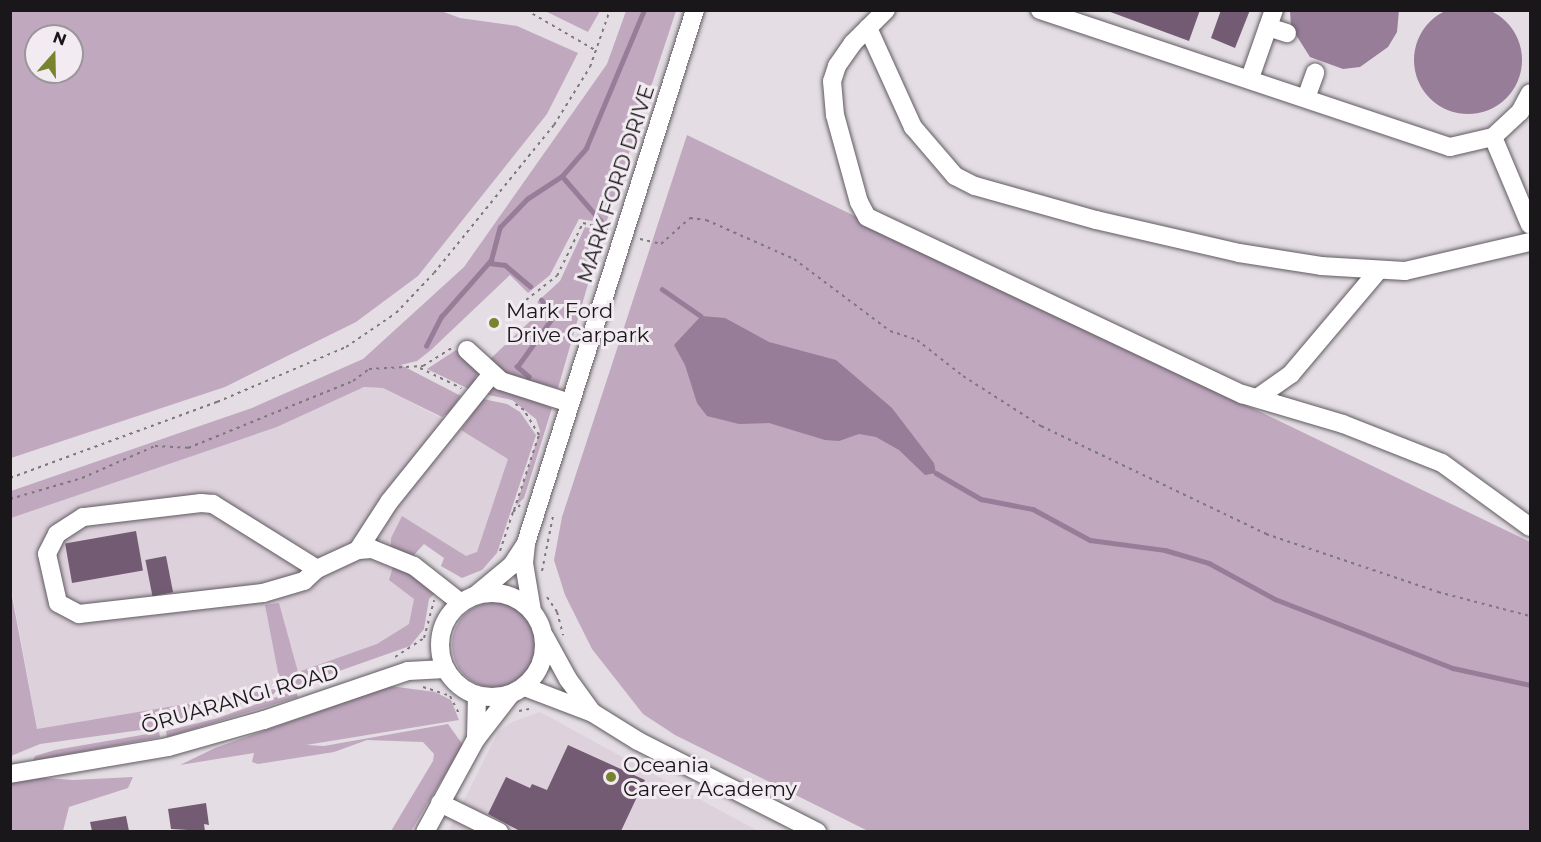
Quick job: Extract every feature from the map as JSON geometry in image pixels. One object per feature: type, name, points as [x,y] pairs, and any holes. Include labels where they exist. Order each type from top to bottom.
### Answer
[{"type":"street","name":"MARK FORD DRIVE","points":[[532,611],[524,563],[526,543],[695,10]]},
{"type":"street","points":[[886,10],[837,66],[832,81],[835,115],[859,202],[867,217],[997,281],[1257,398],[1343,424],[1442,463],[1530,528]]},
{"type":"street","points":[[1040,10],[1250,78],[1429,142],[1450,147],[1492,138],[1520,112],[1530,93]]},
{"type":"street","points":[[1250,78],[1271,19],[1287,33]]},
{"type":"street","points":[[868,28],[913,127],[955,176],[975,186],[1096,220],[1239,253],[1379,270],[1405,271],[1530,242]]},
{"type":"street","points":[[1306,98],[1315,73]]},
{"type":"street","points":[[1492,138],[1530,225]]},
{"type":"street","points":[[1257,398],[1291,374],[1379,270]]},
{"type":"street","points":[[467,350],[492,374],[513,387],[570,403]]},
{"type":"street","points":[[358,550],[389,502],[492,374]]},
{"type":"street","points":[[317,569],[213,504],[201,503],[83,517],[57,534],[47,554],[58,603],[79,614],[263,593],[304,581],[317,569],[358,550],[372,549],[414,566],[468,599],[506,595],[532,611],[568,680],[593,713]]},
{"type":"street","name":"MARK FORD DRIVE","points":[[468,599],[512,565],[526,543]]},
{"type":"street","points":[[468,599],[445,621],[440,645],[445,669],[459,685],[477,696],[518,691],[593,713],[648,746],[817,831]]},
{"type":"street","points":[[425,831],[476,740],[518,691],[538,672],[544,654],[544,635]]},
{"type":"street","name":"ŌRUARANGI ROAD","points":[[408,670],[440,645]]},
{"type":"street","name":"ŌRUARANGI ROAD","points":[[10,774],[198,739],[408,670],[445,669]]},
{"type":"street","points":[[476,740],[477,696]]},
{"type":"street","points":[[440,803],[499,831]]},
{"type":"path","points":[[526,10],[595,50]]},
{"type":"path","points":[[10,478],[217,402],[346,347],[396,313],[434,273],[541,142],[590,67],[610,10]]},
{"type":"path","points":[[637,238],[661,244],[690,218],[706,220],[794,259],[890,331],[917,340],[963,376],[1041,426],[1266,534],[1438,592],[1530,616]]},
{"type":"path","points":[[526,300],[556,276],[583,223],[610,229]]},
{"type":"path","points":[[10,499],[82,478],[155,446],[188,448],[353,381],[369,369],[423,366],[449,347],[467,350]]},
{"type":"path","points":[[513,512],[539,435],[536,425]]},
{"type":"path","points":[[542,575],[544,548],[554,522]]},
{"type":"path","points":[[546,595],[557,612],[565,641]]},
{"type":"path","points":[[420,687],[450,696],[463,724]]},
{"type":"path","points":[[514,714],[538,708]]},
{"type":"shaded area","points":[[1468,6],[1489,10],[1506,22],[1518,39],[1522,60],[1518,81],[1506,98],[1489,110],[1468,114],[1447,110],[1430,98],[1418,81],[1414,60],[1418,39],[1430,22],[1447,10]]},
{"type":"shaded area","points":[[1399,10],[1397,32],[1388,47],[1360,67],[1343,69],[1310,57],[1291,27],[1290,11]]},
{"type":"shaded area","points":[[10,11],[441,11],[460,18],[517,26],[578,53],[547,114],[418,276],[356,322],[225,387],[11,458]]},
{"type":"shaded area","points":[[545,11],[600,11],[588,32]]},
{"type":"shaded area","points":[[626,11],[676,11],[606,223],[579,219],[550,275],[528,293],[510,275],[431,350],[417,361],[401,365],[461,396],[449,412],[442,417],[383,388],[364,387],[277,427],[11,518],[11,491],[252,408],[363,359],[464,267],[607,64]]},
{"type":"shaded area","points":[[687,135],[1530,542],[1530,831],[868,831],[675,735],[643,714],[592,649],[565,595],[554,560],[562,517]]},
{"type":"shaded area","points":[[585,227],[603,232],[558,388],[508,376],[488,361],[543,309],[537,302],[560,281]]},
{"type":"shaded area","points":[[701,316],[725,318],[769,342],[836,360],[892,408],[934,463],[936,473],[925,475],[899,450],[876,437],[859,434],[839,441],[825,440],[769,423],[739,424],[707,416],[697,403],[685,365],[674,345]]},
{"type":"shaded area","points":[[456,350],[477,372],[473,391],[427,369]]},
{"type":"shaded area","points":[[495,386],[552,408],[524,498],[516,506],[540,431],[536,419],[512,400],[484,394]]},
{"type":"shaded area","points":[[364,387],[383,388],[449,422],[470,396],[525,426],[487,550],[471,565],[407,528],[393,577],[422,594],[415,627],[382,647],[297,672],[279,686],[40,744],[11,586],[10,518],[277,427]]},
{"type":"shaded area","points":[[483,399],[507,404],[520,412],[536,435],[497,553],[482,570],[462,578],[441,566],[444,558],[424,544],[413,556],[391,547],[391,538],[402,516],[466,556],[477,552],[508,459],[461,430]]},
{"type":"shaded area","points":[[393,567],[405,570],[435,593],[429,599],[424,629],[410,646],[257,700],[155,728],[40,744],[11,756],[10,586],[37,729],[281,688],[265,605],[279,603],[298,672],[377,644],[409,624],[414,599],[389,580]]},
{"type":"shaded area","points":[[495,602],[512,605],[526,614],[535,628],[538,645],[535,662],[526,676],[512,685],[495,688],[478,685],[464,676],[455,662],[452,645],[455,628],[464,614],[478,605]]},
{"type":"shaded area","points":[[390,686],[435,692],[451,700],[459,720],[306,745],[324,746],[448,724],[463,745],[411,831],[391,831],[433,761],[434,754],[423,742],[367,740],[334,752],[258,764],[252,762],[254,753],[180,765],[215,748]]},
{"type":"shaded area","points":[[296,690],[298,697],[167,737],[166,731],[218,718]]},
{"type":"shaded area","points":[[540,712],[757,831],[448,832],[498,732],[512,722]]},
{"type":"shaded area","points":[[159,732],[160,737],[33,761],[35,756],[55,750]]},
{"type":"shaded area","points":[[30,777],[73,780],[133,777],[128,788],[69,807],[63,831],[11,831],[11,781]]},
{"type":"building","points":[[1105,10],[1200,10],[1189,41]]},
{"type":"building","points":[[1221,10],[1250,10],[1235,48],[1211,38]]},
{"type":"building","points":[[136,531],[143,570],[72,583],[65,544]]},
{"type":"building","points":[[166,556],[173,592],[152,596],[145,560]]},
{"type":"building","points":[[568,745],[645,780],[621,831],[520,831],[488,814],[506,777],[530,788],[532,784],[547,790]]},
{"type":"building","points":[[206,803],[209,825],[204,824],[205,831],[171,829],[168,809]]},
{"type":"building","points":[[126,816],[129,831],[92,831],[90,822]]},
{"type":"waterway","points":[[426,346],[441,317],[491,260],[500,227],[527,199],[562,176],[586,148],[644,10]]},
{"type":"waterway","points":[[562,176],[601,221]]},
{"type":"waterway","points":[[489,263],[505,265],[530,286]]},
{"type":"waterway","points":[[662,289],[701,316]]},
{"type":"waterway","points":[[529,377],[517,367],[550,321],[550,310],[541,300]]},
{"type":"waterway","points":[[936,473],[981,499],[1033,509],[1090,540],[1165,550],[1209,563],[1275,599],[1453,668],[1530,685]]},
{"type":"place","name":"Mark Ford Drive Carpark","points":[[494,323]]},
{"type":"place","name":"Oceania Career Academy","points":[[611,777]]}]
